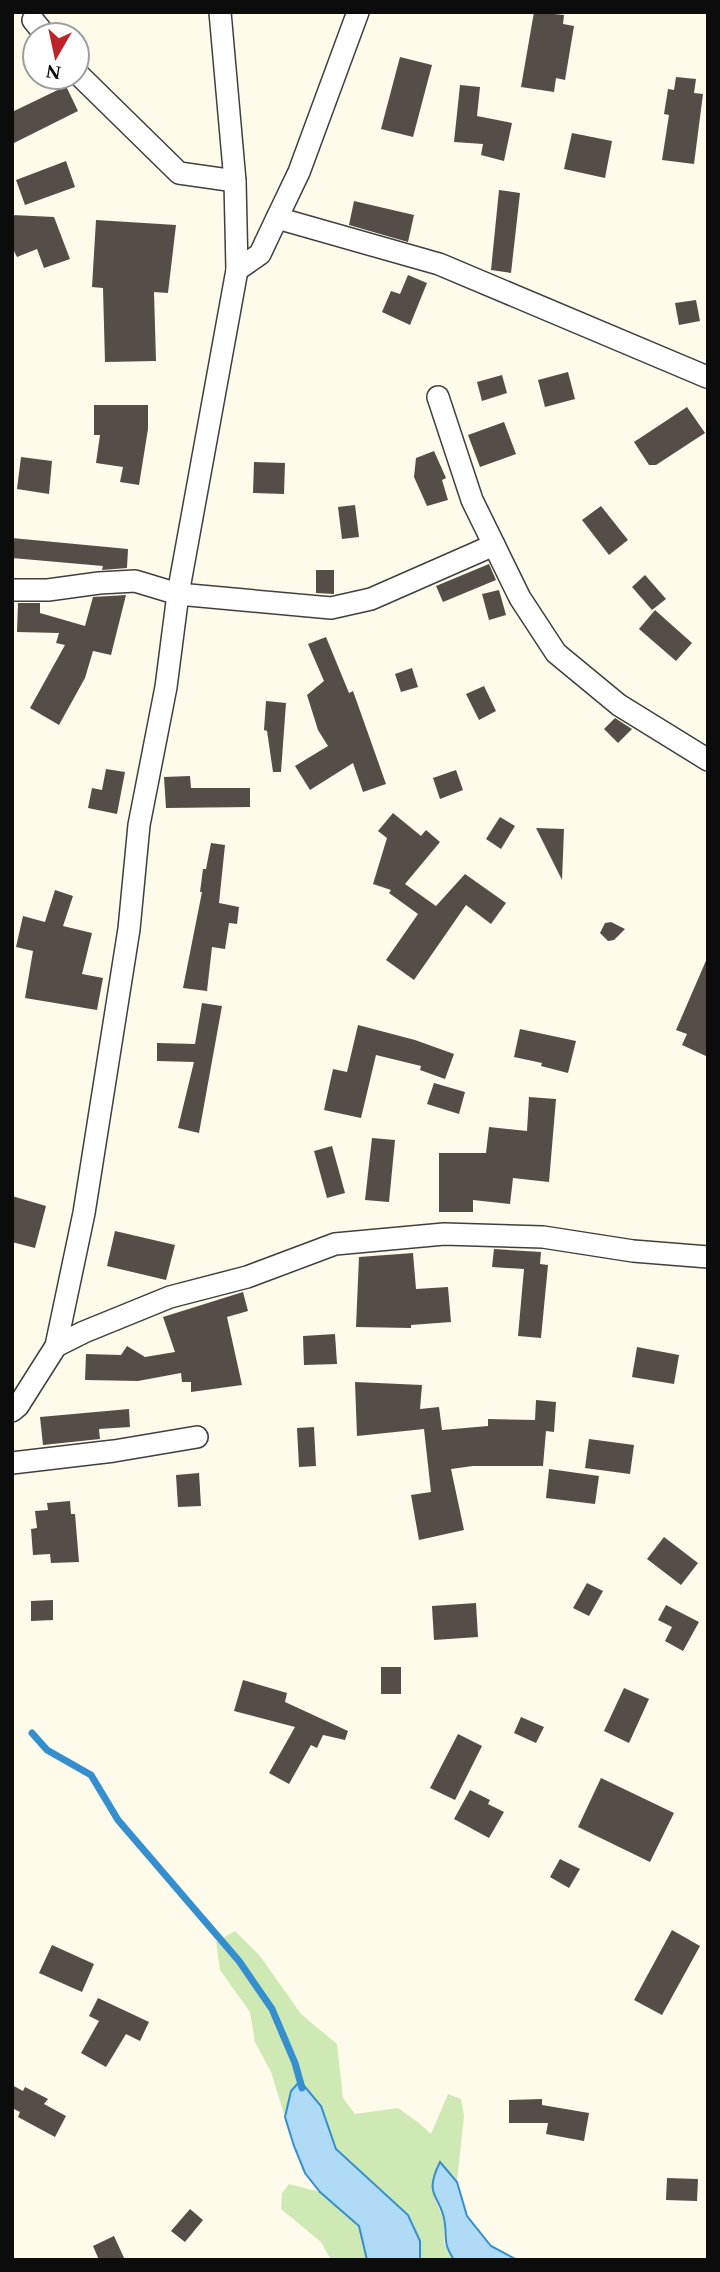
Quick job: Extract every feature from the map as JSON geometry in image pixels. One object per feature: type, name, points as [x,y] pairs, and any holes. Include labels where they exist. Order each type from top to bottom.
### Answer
[{"type":"street","points":[[12,1411],[18,1406],[56,1346],[84,1213],[129,929],[139,825],[166,687],[177,594],[237,270],[235,181],[220,12]]},
{"type":"street","points":[[237,270],[260,254],[278,218],[299,172],[358,12]]},
{"type":"street","points":[[91,86],[179,173],[235,181]]},
{"type":"street","points":[[278,218],[439,264],[707,377]]},
{"type":"street","points":[[439,397],[472,500],[520,598],[556,653],[619,705],[708,760]]},
{"type":"street","points":[[12,590],[48,590],[135,581],[177,594],[331,608],[371,599],[494,545]]},
{"type":"street","points":[[56,1346],[170,1297],[247,1277],[335,1244],[444,1234],[543,1237],[633,1251],[708,1257]]},
{"type":"street","points":[[12,1463],[114,1451],[197,1437]]},
{"type":"green space","points":[[235,1931],[260,1956],[301,2014],[337,2044],[343,2098],[355,2114],[398,2108],[431,2134],[448,2094],[461,2099],[464,2116],[457,2182],[440,2162],[434,2197],[445,2222],[444,2244],[454,2260],[420,2260],[419,2241],[408,2215],[335,2149],[321,2106],[291,2091],[285,2117],[271,2072],[255,2042],[250,2012],[220,1970],[216,1942]]},
{"type":"green space","points":[[289,2184],[320,2192],[359,2226],[367,2260],[331,2260],[321,2242],[281,2209],[282,2193]]},
{"type":"water","points":[[300,2081],[321,2106],[336,2149],[408,2215],[420,2241],[420,2260],[367,2260],[359,2226],[320,2192],[305,2173],[285,2117],[291,2091]]},
{"type":"water","points":[[440,2162],[457,2182],[467,2216],[491,2246],[517,2260],[454,2260],[447,2246],[443,2214],[433,2190]]},
{"type":"building","points":[[534,12],[564,15],[563,24],[574,26],[565,80],[556,78],[554,92],[521,87]]},
{"type":"building","points":[[400,57],[432,65],[413,137],[381,129]]},
{"type":"building","points":[[676,77],[696,79],[694,93],[703,94],[694,164],[662,160],[669,115],[664,114],[668,89],[674,90]]},
{"type":"building","points":[[460,85],[480,87],[477,116],[512,123],[504,161],[481,155],[483,144],[454,142]]},
{"type":"building","points":[[56,91],[68,91],[78,111],[12,144],[12,112]]},
{"type":"building","points":[[572,133],[612,141],[605,178],[564,169]]},
{"type":"building","points":[[66,161],[75,187],[25,205],[16,180]]},
{"type":"building","points":[[499,190],[520,193],[511,273],[491,270]]},
{"type":"building","points":[[354,201],[414,215],[408,242],[349,225]]},
{"type":"building","points":[[12,215],[54,217],[70,259],[44,268],[37,249],[17,257],[12,247]]},
{"type":"building","points":[[96,220],[176,225],[168,293],[154,292],[156,361],[105,362],[103,288],[92,287]]},
{"type":"building","points":[[408,275],[427,283],[410,325],[382,312],[391,291],[400,294]]},
{"type":"building","points":[[696,300],[700,321],[679,325],[675,303]]},
{"type":"building","points":[[568,372],[575,399],[545,407],[538,380]]},
{"type":"building","points":[[502,375],[507,393],[482,401],[477,382]]},
{"type":"building","points":[[94,405],[148,405],[148,429],[139,485],[120,482],[123,467],[96,463],[100,435],[94,435]]},
{"type":"building","points":[[687,407],[705,433],[656,465],[649,465],[634,442]]},
{"type":"building","points":[[504,422],[516,454],[480,467],[468,435]]},
{"type":"building","points":[[434,451],[446,478],[442,480],[448,500],[427,506],[414,477],[416,458]]},
{"type":"building","points":[[21,457],[52,461],[49,494],[17,489]]},
{"type":"building","points":[[254,462],[285,463],[284,494],[253,493]]},
{"type":"building","points":[[355,505],[359,537],[342,539],[338,507]]},
{"type":"building","points":[[601,506],[628,540],[609,555],[582,520]]},
{"type":"building","points":[[12,538],[128,549],[127,568],[102,570],[103,566],[12,558]]},
{"type":"building","points":[[489,564],[496,580],[443,602],[436,586]]},
{"type":"building","points":[[316,570],[334,570],[334,594],[316,593]]},
{"type":"building","points":[[645,575],[666,599],[652,610],[632,587]]},
{"type":"building","points":[[499,590],[506,615],[489,620],[482,594]]},
{"type":"building","points":[[126,595],[111,655],[93,651],[85,678],[59,725],[30,708],[65,645],[56,643],[59,633],[17,632],[18,603],[40,603],[40,613],[85,626],[93,597]]},
{"type":"building","points":[[655,610],[692,643],[676,661],[639,629]]},
{"type":"building","points":[[326,637],[349,693],[353,691],[386,784],[363,792],[353,763],[310,790],[295,766],[328,746],[318,730],[307,695],[324,681],[308,644]]},
{"type":"building","points":[[412,668],[418,687],[401,692],[395,674]]},
{"type":"building","points":[[484,686],[496,711],[479,720],[466,694]]},
{"type":"building","points":[[266,701],[286,703],[281,772],[273,772],[267,731],[264,730]]},
{"type":"building","points":[[615,718],[632,729],[618,743],[604,729]]},
{"type":"building","points":[[106,769],[125,772],[117,814],[88,808],[92,788],[102,790]]},
{"type":"building","points":[[456,770],[463,790],[440,799],[433,778]]},
{"type":"building","points":[[190,776],[191,788],[250,788],[250,807],[166,808],[164,777]]},
{"type":"building","points":[[393,813],[421,836],[426,830],[440,842],[405,884],[436,906],[465,874],[506,903],[491,924],[466,905],[414,980],[386,960],[418,914],[389,893],[391,890],[373,884],[387,838],[378,831]]},
{"type":"building","points":[[500,817],[515,826],[501,849],[486,839]]},
{"type":"building","points":[[536,828],[564,829],[562,880]]},
{"type":"building","points":[[211,843],[225,845],[219,903],[239,907],[237,924],[229,923],[225,949],[212,947],[207,991],[183,988],[202,892],[203,869],[206,869]]},
{"type":"building","points":[[55,890],[73,896],[63,926],[92,933],[82,974],[103,978],[97,1010],[25,998],[33,951],[16,947],[23,916],[45,922]]},
{"type":"building","points":[[611,922],[625,929],[614,940],[608,941],[600,933],[605,923]]},
{"type":"building","points":[[708,956],[708,1057],[682,1045],[687,1034],[676,1030]]},
{"type":"building","points":[[202,1003],[222,1006],[199,1133],[178,1128],[194,1062],[157,1061],[157,1043],[195,1044]]},
{"type":"building","points":[[358,1025],[415,1040],[454,1054],[445,1079],[420,1070],[421,1066],[376,1055],[361,1118],[324,1110],[333,1069],[347,1072]]},
{"type":"building","points":[[520,1029],[576,1041],[568,1073],[541,1066],[542,1063],[514,1057]]},
{"type":"building","points":[[434,1083],[465,1092],[459,1114],[427,1104]]},
{"type":"building","points":[[529,1097],[556,1099],[549,1182],[513,1178],[510,1204],[473,1200],[473,1212],[439,1212],[439,1153],[486,1153],[489,1127],[527,1131]]},
{"type":"building","points":[[372,1138],[395,1140],[389,1202],[365,1200]]},
{"type":"building","points":[[332,1146],[345,1193],[327,1198],[314,1151]]},
{"type":"building","points":[[12,1196],[46,1206],[35,1248],[12,1242]]},
{"type":"building","points":[[115,1231],[175,1245],[166,1280],[107,1266]]},
{"type":"building","points":[[494,1249],[541,1252],[540,1264],[548,1265],[541,1338],[518,1336],[524,1269],[492,1267]]},
{"type":"building","points":[[413,1253],[416,1289],[448,1287],[451,1322],[411,1325],[411,1328],[356,1327],[359,1257]]},
{"type":"building","points":[[243,1292],[248,1311],[227,1317],[242,1385],[191,1392],[191,1382],[182,1382],[181,1373],[138,1381],[85,1380],[86,1354],[121,1355],[127,1346],[145,1357],[175,1352],[163,1317]]},
{"type":"building","points":[[335,1334],[337,1364],[304,1365],[303,1336]]},
{"type":"building","points":[[637,1347],[679,1355],[674,1384],[632,1377]]},
{"type":"building","points":[[355,1382],[422,1385],[420,1409],[439,1407],[442,1430],[488,1426],[488,1419],[535,1420],[536,1400],[556,1402],[554,1432],[546,1431],[543,1466],[473,1466],[451,1469],[464,1530],[419,1540],[411,1495],[431,1492],[424,1429],[357,1436]]},
{"type":"building","points":[[129,1409],[130,1427],[99,1429],[100,1439],[43,1445],[40,1417]]},
{"type":"building","points":[[314,1427],[316,1466],[299,1467],[297,1428]]},
{"type":"building","points":[[589,1439],[634,1445],[630,1474],[585,1468]]},
{"type":"building","points":[[549,1469],[599,1476],[595,1504],[546,1498]]},
{"type":"building","points":[[199,1473],[201,1506],[178,1507],[176,1475]]},
{"type":"building","points":[[70,1501],[71,1514],[75,1514],[79,1562],[51,1563],[50,1554],[33,1555],[31,1529],[37,1528],[35,1511],[48,1510],[47,1503]]},
{"type":"building","points":[[664,1537],[698,1563],[681,1585],[647,1559]]},
{"type":"building","points":[[587,1583],[603,1591],[589,1616],[573,1608]]},
{"type":"building","points":[[53,1600],[53,1620],[31,1621],[31,1601]]},
{"type":"building","points":[[476,1603],[478,1637],[434,1640],[432,1606]]},
{"type":"building","points":[[666,1605],[699,1622],[683,1651],[665,1641],[672,1627],[658,1620]]},
{"type":"building","points":[[381,1667],[401,1667],[401,1694],[381,1694]]},
{"type":"building","points":[[243,1680],[287,1693],[285,1702],[348,1731],[345,1740],[323,1735],[317,1748],[311,1745],[289,1784],[269,1773],[295,1727],[234,1711]]},
{"type":"building","points":[[624,1688],[649,1699],[629,1743],[604,1731]]},
{"type":"building","points":[[521,1717],[544,1727],[536,1743],[514,1733]]},
{"type":"building","points":[[458,1734],[482,1746],[455,1800],[430,1788]]},
{"type":"building","points":[[601,1778],[674,1813],[650,1862],[578,1827]]},
{"type":"building","points":[[470,1790],[490,1800],[488,1804],[504,1812],[489,1838],[454,1819]]},
{"type":"building","points":[[560,1859],[580,1869],[569,1888],[550,1877]]},
{"type":"building","points":[[672,1930],[700,1946],[662,2015],[634,2000]]},
{"type":"building","points":[[52,1945],[94,1964],[82,1992],[39,1973]]},
{"type":"building","points":[[98,1998],[149,2022],[140,2041],[126,2034],[106,2067],[81,2053],[99,2021],[89,2016]]},
{"type":"building","points":[[12,2085],[23,2091],[25,2087],[48,2099],[44,2104],[66,2116],[55,2137],[18,2117],[20,2112],[12,2108]]},
{"type":"building","points":[[542,2099],[542,2105],[589,2113],[584,2141],[546,2134],[548,2123],[509,2123],[509,2100]]},
{"type":"building","points":[[667,2178],[698,2179],[697,2201],[666,2200]]},
{"type":"building","points":[[190,2209],[203,2220],[185,2242],[171,2231]]},
{"type":"building","points":[[114,2236],[125,2260],[99,2260],[93,2246]]},
{"type":"waterway","points":[[32,1733],[47,1750],[91,1775],[118,1820],[239,1961],[272,2009],[295,2063],[302,2088]]}]
